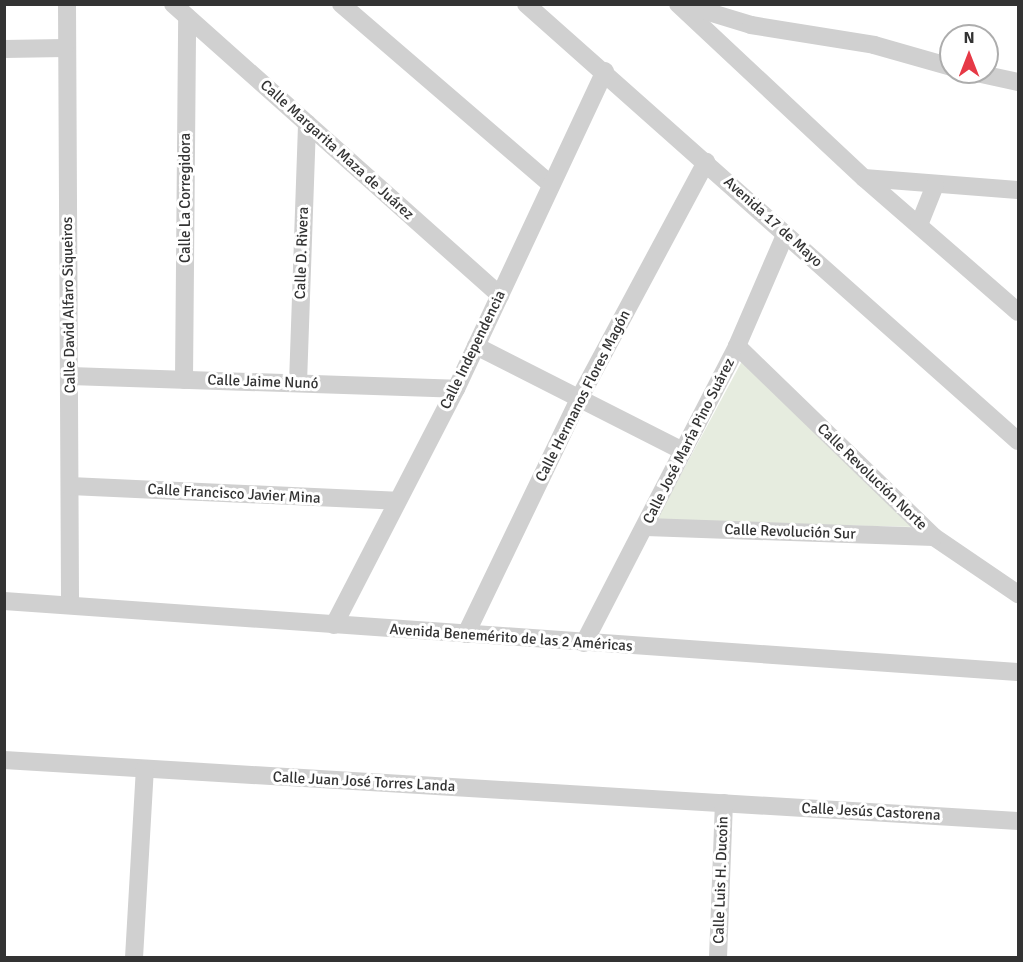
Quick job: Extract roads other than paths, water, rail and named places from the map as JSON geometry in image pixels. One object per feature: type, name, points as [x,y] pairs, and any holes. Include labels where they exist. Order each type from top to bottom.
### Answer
[{"type":"street","name":"Calle David Alfaro Siqueiros","points":[[67,4],[65,48],[70,376],[70,605]]},
{"type":"street","name":"Calle Margarita Maza de Juárez","points":[[173,4],[500,295]]},
{"type":"street","points":[[341,4],[550,184]]},
{"type":"street","name":"Avenida 17 de Mayo","points":[[526,4],[1018,441]]},
{"type":"street","points":[[680,4],[751,25],[874,45],[939,64]]},
{"type":"street","points":[[680,4],[864,177],[1018,312]]},
{"type":"street","name":"Calle La Corregidora","points":[[184,380],[187,17]]},
{"type":"street","points":[[4,49],[65,48]]},
{"type":"street","name":"Calle Independencia","points":[[334,625],[456,389],[604,71]]},
{"type":"street","points":[[999,78],[1018,82]]},
{"type":"street","name":"Calle D. Rivera","points":[[298,383],[307,123]]},
{"type":"street","name":"Calle Hermanos Flores Magón","points":[[466,634],[580,397],[706,162]]},
{"type":"street","points":[[864,177],[935,185],[1018,190]]},
{"type":"street","points":[[919,225],[935,185]]},
{"type":"street","name":"Calle José María Pino Suárez","points":[[584,643],[646,527],[737,346],[785,235]]},
{"type":"street","points":[[476,346],[683,451]]},
{"type":"street","name":"Calle Revolución Norte","points":[[737,346],[934,537],[1018,594]]},
{"type":"street","name":"Calle Jaime Nunó","points":[[70,376],[456,389]]},
{"type":"street","name":"Calle Francisco Javier Mina","points":[[70,486],[397,501]]},
{"type":"street","name":"Calle Revolución Sur","points":[[646,527],[934,537]]},
{"type":"street","name":"Avenida Benemérito de las 2 Américas","points":[[4,601],[1018,672]]},
{"type":"street","name":"Calle Juan José Torres Landa","points":[[4,760],[724,803]]},
{"type":"street","points":[[134,957],[145,769]]},
{"type":"street","name":"Calle Jesús Castorena","points":[[724,803],[1018,820]]},
{"type":"street","name":"Calle Luis H. Ducoin","points":[[718,957],[724,803]]}]
